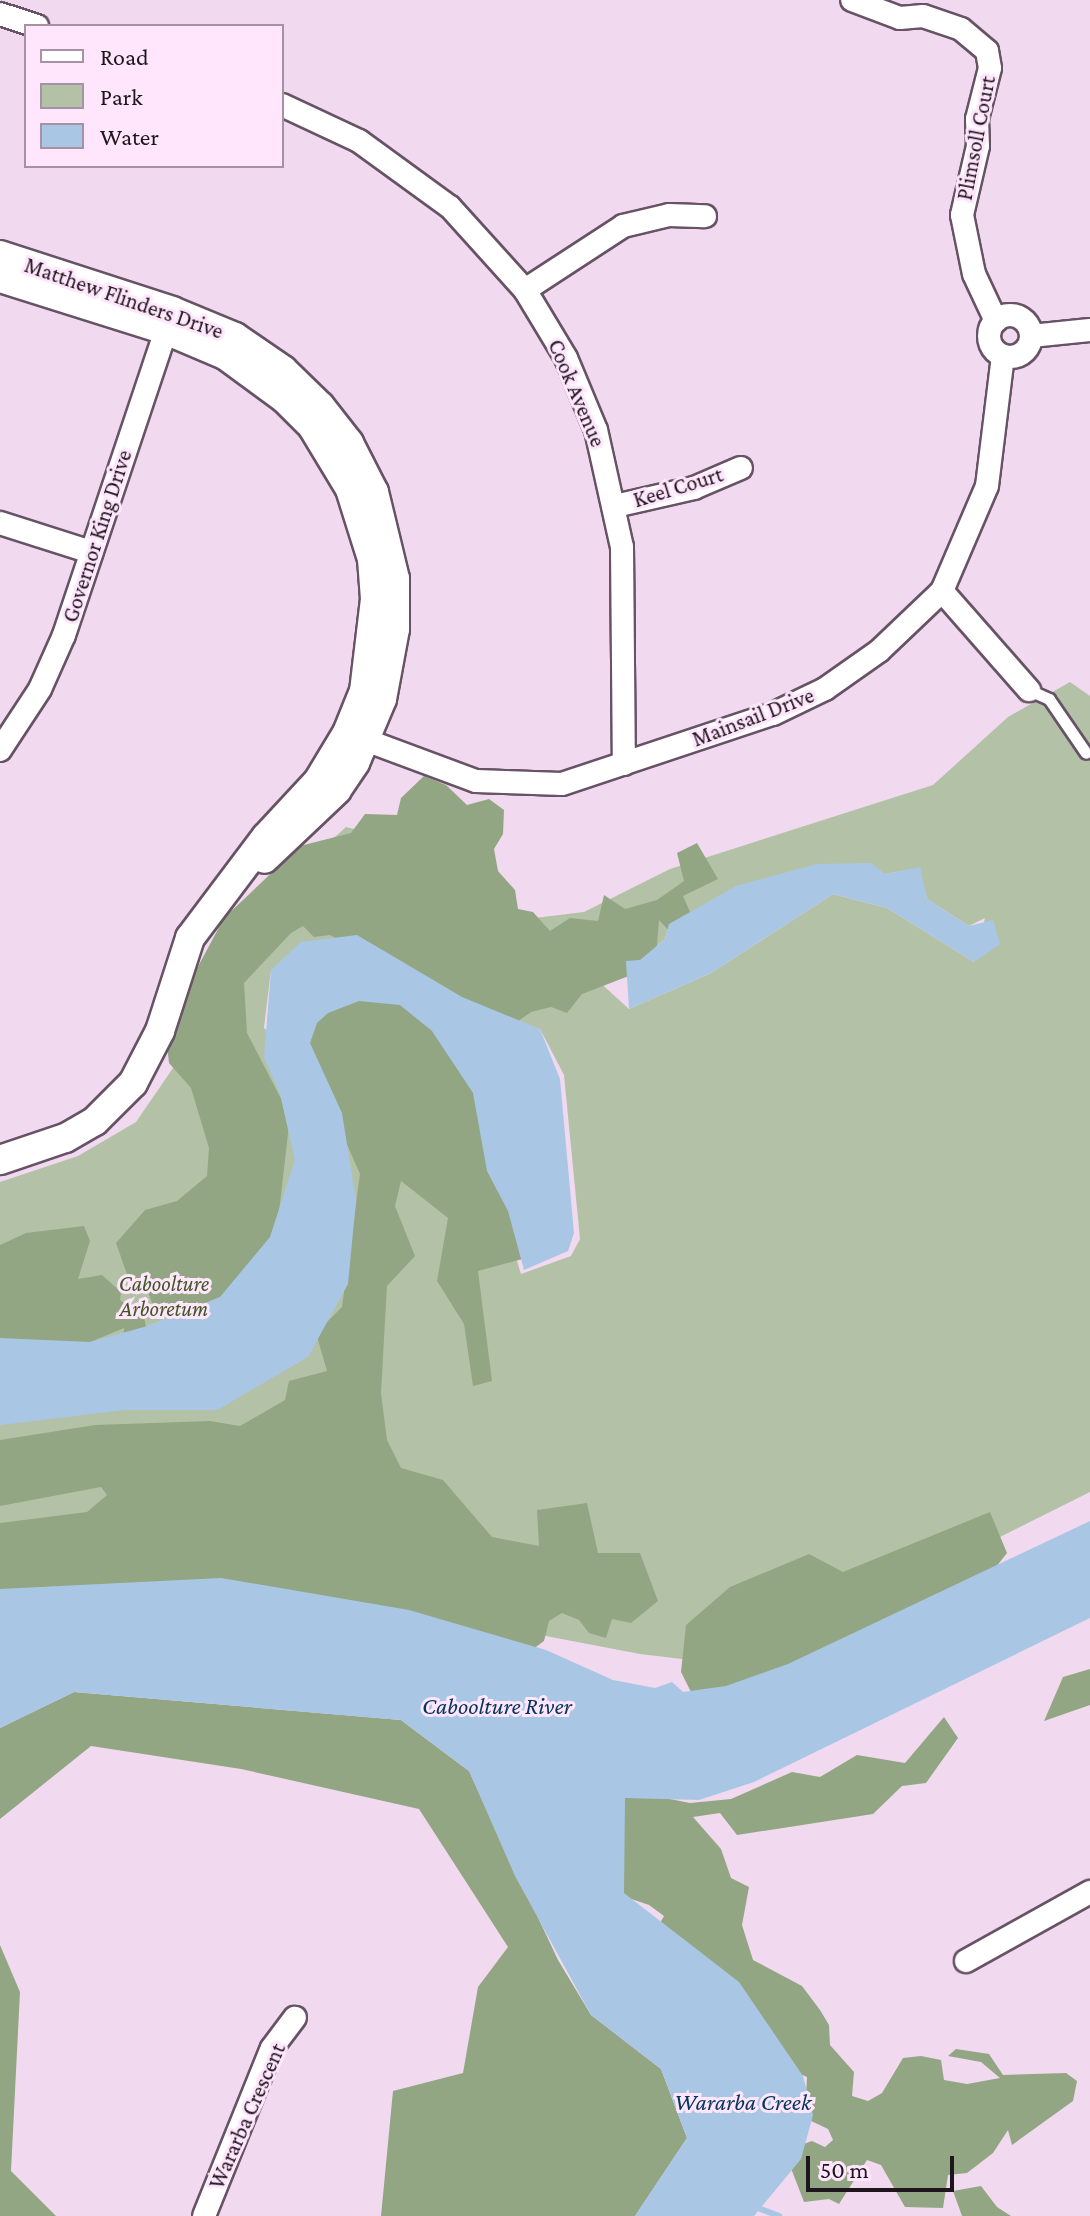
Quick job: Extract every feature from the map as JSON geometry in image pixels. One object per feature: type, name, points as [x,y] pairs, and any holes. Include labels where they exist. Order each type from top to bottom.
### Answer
[{"type":"street","name":"Plimsoll Court","points":[[852,0],[900,18],[923,16],[961,29],[987,51],[990,68],[977,119],[978,146],[962,215],[974,274],[996,321]]},
{"type":"street","name":"Cook Avenue","points":[[284,106],[359,141],[421,183],[477,232],[525,290],[582,393],[615,506],[626,589],[624,764]]},
{"type":"street","points":[[525,290],[623,226],[669,215],[705,216]]},
{"type":"street","name":"Matthew Flinders Drive","points":[[0,255],[169,321],[225,355],[285,399],[312,426],[350,489],[372,559],[375,599],[357,737],[266,837],[244,873],[190,938],[150,1056],[117,1103],[65,1138],[0,1160]]},
{"type":"street","name":"Matthew Flinders Drive","points":[[0,278],[169,321]]},
{"type":"street","points":[[1015,316],[1026,323],[1031,336],[1023,353],[1003,356],[990,344],[996,321],[1015,316]]},
{"type":"street","name":"Governor King Drive","points":[[0,750],[40,689],[91,552],[169,321]]},
{"type":"street","points":[[1031,336],[1090,330]]},
{"type":"street","name":"Mainsail Drive","points":[[357,737],[476,781],[519,786],[562,784],[773,714],[825,689],[879,651],[942,591],[987,486],[1003,356]]},
{"type":"street","name":"Keel Court","points":[[615,506],[694,488],[741,468]]},
{"type":"street","points":[[0,523],[91,552]]},
{"type":"street","points":[[942,591],[1029,690]]},
{"type":"street","points":[[966,1961],[1090,1892]]},
{"type":"street","name":"Wararba Crescent","points":[[204,2216],[272,2048],[295,2018]]},
{"type":"lane","points":[[1029,690],[1049,699],[1086,753]]},
{"type":"green space","name":"Caboolture Arboretum","points":[[1070,682],[1090,696],[1090,1492],[741,1666],[640,1654],[409,1610],[0,1589],[0,1182],[78,1156],[136,1122],[184,1052],[217,943],[346,827],[366,832],[501,922],[584,912],[670,869],[933,785],[1008,717]],"holes":[[[817,864],[885,874],[919,868],[927,899],[969,926],[985,918],[974,962],[887,908],[833,894],[711,973],[629,1009],[595,978],[640,960],[665,939],[669,924]],[[271,970],[540,1029],[564,1075],[580,1239],[571,1256],[521,1274],[503,1215],[264,1028]]]},
{"type":"green space","name":"Caboolture Arboretum","points":[[424,776],[446,785],[467,805],[489,799],[504,810],[503,834],[494,849],[498,871],[515,890],[518,909],[533,912],[550,931],[570,918],[598,921],[604,895],[625,909],[657,900],[684,881],[677,853],[697,843],[718,879],[683,896],[694,921],[672,934],[659,920],[656,958],[634,974],[582,994],[567,1013],[551,1007],[531,1012],[510,1027],[330,935],[314,937],[303,926],[291,933],[244,983],[247,1033],[290,1116],[277,1230],[213,1310],[156,1314],[147,1289],[130,1283],[116,1243],[145,1210],[177,1201],[207,1176],[209,1148],[191,1088],[169,1063],[167,1045],[179,1002],[224,918],[300,846],[351,833],[365,814],[397,815],[401,798]]},
{"type":"green space","points":[[359,983],[427,1014],[475,1081],[526,1258],[478,1271],[492,1381],[473,1386],[464,1324],[437,1281],[448,1218],[401,1181],[395,1206],[415,1256],[387,1286],[381,1393],[387,1440],[401,1468],[443,1480],[492,1537],[539,1546],[537,1510],[587,1503],[598,1553],[640,1553],[658,1601],[631,1623],[612,1619],[606,1638],[589,1633],[579,1620],[562,1613],[549,1621],[544,1641],[521,1658],[0,1605],[0,1523],[87,1512],[107,1495],[101,1487],[0,1506],[0,1440],[95,1425],[210,1421],[240,1426],[285,1400],[289,1381],[327,1371],[316,1333],[342,1307],[360,1174],[311,1063],[302,1017]]},
{"type":"green space","points":[[84,1226],[90,1241],[78,1279],[102,1275],[121,1292],[120,1300],[144,1317],[148,1338],[123,1348],[124,1328],[81,1346],[0,1349],[0,1245],[26,1233]]},
{"type":"green space","points":[[990,1512],[1007,1553],[989,1576],[759,1689],[695,1700],[681,1672],[686,1625],[730,1587],[809,1554],[843,1572]]},
{"type":"green space","points":[[1090,1669],[1090,1705],[1044,1721],[1063,1677]]},
{"type":"green space","points":[[74,1692],[401,1720],[469,1771],[558,1960],[591,2015],[661,2069],[687,2138],[635,2216],[381,2216],[393,2091],[463,2073],[478,1987],[508,1947],[419,1809],[241,1769],[91,1746],[0,1819],[0,1728]]},
{"type":"green space","points":[[944,1717],[958,1738],[926,1783],[902,1786],[873,1814],[737,1835],[720,1813],[693,1817],[721,1849],[731,1878],[749,1887],[742,1925],[753,1960],[802,1986],[820,2010],[829,2025],[830,2045],[854,2072],[852,2096],[868,2101],[882,2093],[903,2058],[921,2056],[941,2060],[944,2080],[967,2084],[1000,2078],[981,2062],[948,2056],[956,2049],[989,2054],[1003,2075],[1066,2073],[1077,2081],[1073,2101],[1012,2145],[1008,2130],[993,2153],[967,2173],[948,2175],[943,2208],[905,2207],[881,2165],[867,2160],[839,2204],[829,2199],[804,2202],[789,2163],[798,2146],[812,2141],[825,2147],[833,2140],[828,2129],[805,2118],[807,2077],[784,2067],[655,1932],[664,1916],[649,1905],[614,1893],[614,1788],[690,1803],[731,1799],[792,1772],[820,1777],[857,1755],[905,1763]]},
{"type":"green space","points":[[0,1945],[20,1992],[11,2171],[56,2216],[0,2216]]},
{"type":"green space","points":[[981,2186],[997,2207],[1011,2216],[962,2216],[953,2191]]},
{"type":"water","points":[[871,863],[885,874],[920,867],[927,899],[969,926],[993,920],[1000,944],[974,962],[887,908],[833,894],[711,973],[629,1009],[626,961],[640,960],[665,939],[669,924],[736,886],[817,864]]},
{"type":"water","points":[[357,935],[462,997],[540,1029],[560,1079],[574,1233],[568,1251],[524,1270],[508,1211],[487,1171],[473,1093],[432,1031],[400,1005],[359,1001],[328,1013],[317,1023],[310,1043],[342,1113],[356,1201],[348,1284],[308,1357],[217,1410],[125,1410],[0,1425],[0,1338],[90,1342],[144,1327],[220,1297],[270,1237],[295,1160],[280,1094],[264,1057],[271,970],[301,942]]},
{"type":"water","name":"Caboolture River","points":[[1090,1521],[1090,1618],[754,1782],[699,1800],[625,1798],[624,1893],[739,1982],[803,2076],[813,2115],[801,2159],[754,2216],[635,2216],[687,2138],[661,2069],[591,2015],[515,1876],[469,1771],[401,1720],[74,1692],[0,1728],[0,1589],[221,1578],[409,1610],[546,1650],[613,1680],[655,1688],[672,1682],[683,1692],[726,1686],[788,1664]]},
{"type":"waterway","points":[[753,2206],[779,2216]]},
{"type":"water label","name":"Wararba Creek","points":[[743,2102]]}]
